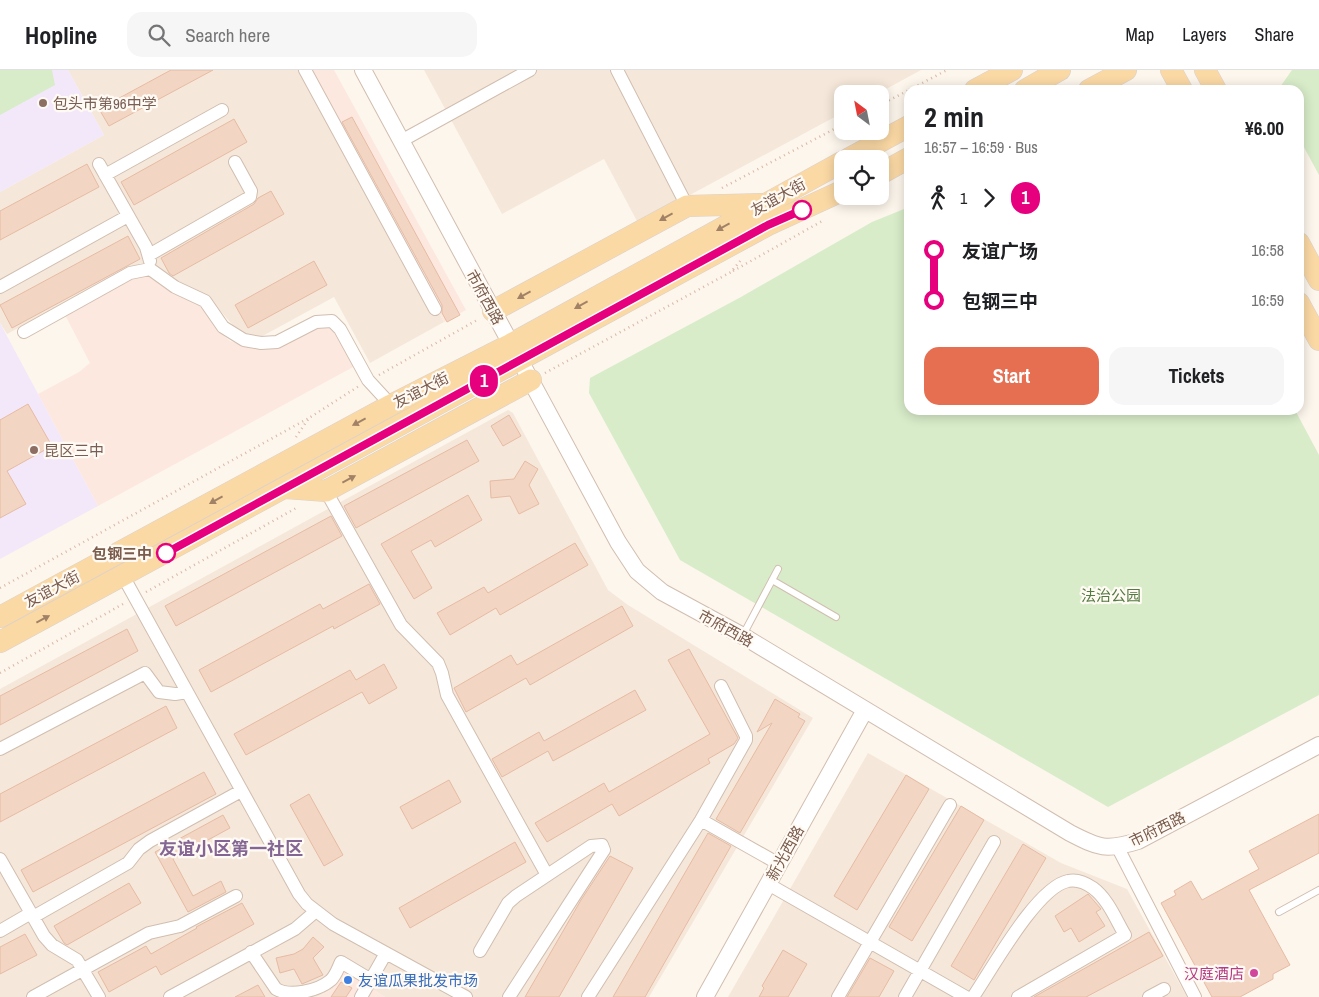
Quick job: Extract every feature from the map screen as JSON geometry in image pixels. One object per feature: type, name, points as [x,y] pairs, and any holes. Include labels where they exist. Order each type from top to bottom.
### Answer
[{"type":"main road","points":[[984,85],[1012,70]]},
{"type":"main road","points":[[1034,85],[1060,70]]},
{"type":"main road","points":[[1098,85],[1126,70]]},
{"type":"main road","points":[[1171,70],[1179,85]]},
{"type":"main road","points":[[1205,70],[1213,85]]},
{"type":"main road","points":[[865,150],[904,129]]},
{"type":"main road","points":[[889,170],[904,161]]},
{"type":"main road","name":"友谊大街","points":[[0,642],[286,488],[765,204],[834,166]]},
{"type":"main road","points":[[889,172],[904,171]]},
{"type":"main road","name":"友谊大街","points":[[0,617],[392,405],[516,352],[768,225],[834,202]]},
{"type":"main road","points":[[493,311],[687,206],[765,204]]},
{"type":"main road","points":[[1304,252],[1319,280]]},
{"type":"main road","points":[[1304,312],[1319,340]]},
{"type":"main road","points":[[286,488],[326,491],[531,380]]},
{"type":"street","points":[[305,70],[436,309]]},
{"type":"street","name":"市府西路","points":[[363,70],[618,542],[637,571],[653,586],[675,600],[743,636],[1070,833],[1096,846],[1118,848],[1138,841],[1319,744]]},
{"type":"street","points":[[401,141],[530,70]]},
{"type":"street","points":[[618,70],[687,206]]},
{"type":"street","points":[[150,269],[149,255],[102,169],[222,110]]},
{"type":"street","points":[[149,255],[250,197],[251,191],[235,162]]},
{"type":"street","points":[[0,287],[128,216]]},
{"type":"street","points":[[24,332],[130,273],[150,269],[176,287],[205,301],[223,327],[244,340],[261,343],[277,342],[316,322],[332,322],[343,334],[368,380],[392,405]]},
{"type":"street","points":[[326,491],[398,620],[410,636],[428,651],[438,663],[447,695],[546,876]]},
{"type":"street","points":[[123,576],[291,882],[316,911],[333,924],[462,996]]},
{"type":"street","points":[[0,749],[145,673],[160,692],[175,694],[187,692]]},
{"type":"street","points":[[588,997],[701,820],[746,740],[746,736],[721,686]]},
{"type":"street","name":"新光西路","points":[[705,997],[865,710]]},
{"type":"street","points":[[0,931],[128,863],[139,849],[150,841],[241,791]]},
{"type":"street","points":[[838,997],[950,805]]},
{"type":"street","points":[[701,820],[779,864]]},
{"type":"street","points":[[905,997],[994,842]]},
{"type":"street","points":[[480,952],[508,903],[590,846],[597,844],[603,847],[602,853],[509,997]]},
{"type":"street","points":[[1118,848],[1195,997]]},
{"type":"street","points":[[0,859],[48,940],[77,960],[100,997]]},
{"type":"street","points":[[973,997],[1034,907],[1047,892],[1062,883],[1074,880],[1092,888],[1108,905],[1125,935],[1018,997]]},
{"type":"street","points":[[768,884],[966,997]]},
{"type":"street","points":[[33,997],[149,934],[180,926],[236,896]]},
{"type":"street","points":[[170,997],[299,926],[316,911]]},
{"type":"street","points":[[251,952],[280,993],[300,995],[329,981],[341,962],[371,980]]},
{"type":"street","points":[[361,997],[386,953]]},
{"type":"street","points":[[1149,997],[1164,989]]},
{"type":"lane","points":[[743,636],[778,569]]},
{"type":"lane","points":[[772,580],[836,617]]},
{"type":"lane","points":[[1279,912],[1319,890]]},
{"type":"path","points":[[919,85],[948,70]]},
{"type":"path","points":[[889,100],[904,93]]},
{"type":"path","points":[[722,188],[834,129]]},
{"type":"path","points":[[531,380],[824,220]]},
{"type":"path","points":[[731,272],[744,256]]},
{"type":"path","points":[[0,588],[309,418]]},
{"type":"path","points":[[0,673],[300,506]]},
{"type":"shaded area","name":"包头市第96中学","points":[[0,70],[68,70],[104,135],[0,192]]},
{"type":"shaded area","points":[[68,70],[307,70],[444,322],[370,363],[334,297],[257,339],[237,330],[212,301],[147,263],[141,263],[7,334],[0,323],[0,192],[104,135]]},
{"type":"shaded area","points":[[307,70],[334,70],[466,310],[444,322]]},
{"type":"shaded area","points":[[424,70],[921,70],[889,87],[889,85],[834,85],[834,117],[638,223],[604,159],[502,214]]},
{"type":"shaded area","points":[[148,271],[198,300],[223,335],[230,341],[248,347],[319,325],[326,326],[335,332],[355,366],[98,506],[38,394],[79,372],[90,363],[65,315]]},
{"type":"shaded area","name":"昆区三中","points":[[0,323],[98,506],[0,559]]},
{"type":"shaded area","points":[[508,410],[513,413],[608,590],[628,605],[813,718],[649,997],[385,997],[344,972],[333,989],[317,997],[0,997],[0,689]]},
{"type":"shaded area","points":[[868,753],[1061,863],[1127,889],[1187,997],[728,997]]},
{"type":"shaded area","name":"友谊瓜果批发市场","points":[[344,972],[385,997],[317,997],[333,989]]},
{"type":"green space","points":[[0,70],[52,70],[55,85],[0,115]]},
{"type":"green space","points":[[1292,70],[1319,70],[1319,175],[1304,147],[1304,85],[1282,85]]},
{"type":"green space","name":"法治公园","points":[[904,209],[904,415],[1298,415],[1319,455],[1319,695],[1108,807],[680,560],[589,393],[590,378],[741,297],[872,222]]},
{"type":"building","points":[[171,70],[213,70],[109,126],[99,109]]},
{"type":"building","points":[[352,117],[460,315],[447,322],[442,313],[442,305],[342,122]]},
{"type":"building","points":[[234,119],[247,142],[134,205],[121,182]]},
{"type":"building","points":[[87,164],[99,187],[0,240],[0,211]]},
{"type":"building","points":[[271,191],[284,214],[173,276],[169,273],[161,258],[254,204],[258,198]]},
{"type":"building","points":[[128,236],[140,259],[12,328],[0,305]]},
{"type":"building","points":[[314,261],[327,285],[248,328],[235,305]]},
{"type":"building","points":[[28,404],[52,446],[7,471],[26,504],[0,518],[0,420]]},
{"type":"building","points":[[509,415],[521,436],[503,446],[491,426]]},
{"type":"building","points":[[467,440],[479,461],[356,528],[344,506]]},
{"type":"building","points":[[525,461],[538,469],[529,485],[539,504],[519,514],[510,496],[491,498],[490,481],[514,479]]},
{"type":"building","points":[[468,495],[482,520],[435,547],[431,540],[411,551],[432,588],[414,599],[381,544]]},
{"type":"building","points":[[331,516],[342,536],[176,626],[165,606]]},
{"type":"building","points":[[575,543],[588,565],[500,615],[496,608],[450,635],[437,613],[484,587],[488,593]]},
{"type":"building","points":[[369,584],[380,604],[334,629],[333,626],[211,692],[199,670],[320,604],[323,609]]},
{"type":"building","points":[[622,606],[633,626],[530,685],[526,678],[466,712],[454,688],[511,655],[517,665]]},
{"type":"building","points":[[127,629],[138,651],[0,725],[0,696]]},
{"type":"building","points":[[689,649],[738,738],[734,744],[708,759],[710,763],[619,816],[612,804],[547,842],[535,823],[604,783],[609,792],[710,734],[668,660]]},
{"type":"building","points":[[384,664],[397,688],[369,704],[362,692],[246,755],[234,734],[350,670],[356,680]]},
{"type":"building","points":[[635,690],[646,710],[553,761],[548,751],[502,777],[492,759],[539,732],[544,741]]},
{"type":"building","points":[[775,699],[800,714],[798,717],[805,721],[740,833],[716,819],[772,723],[757,732]]},
{"type":"building","points":[[166,706],[177,728],[0,822],[0,794]]},
{"type":"building","points":[[204,772],[216,794],[33,892],[21,870]]},
{"type":"building","points":[[906,775],[929,789],[857,910],[834,896]]},
{"type":"building","points":[[449,780],[461,802],[412,829],[400,807]]},
{"type":"building","points":[[309,794],[343,855],[324,866],[290,805]]},
{"type":"building","points":[[961,806],[984,820],[912,941],[889,927]]},
{"type":"building","points":[[1319,814],[1319,853],[1249,890],[1290,965],[1273,974],[1273,979],[1240,997],[1212,997],[1161,903],[1176,895],[1174,891],[1191,881],[1202,900],[1259,869],[1249,851]]},
{"type":"building","points":[[223,815],[230,828],[173,859],[193,896],[221,881],[226,892],[188,912],[155,852]]},
{"type":"building","points":[[708,833],[731,846],[645,997],[613,997]]},
{"type":"building","points":[[515,842],[526,862],[410,928],[399,908]]},
{"type":"building","points":[[1023,844],[1046,858],[974,980],[951,966]]},
{"type":"building","points":[[610,856],[633,868],[559,997],[525,997],[581,900]]},
{"type":"building","points":[[129,883],[141,903],[67,945],[64,943],[54,926]]},
{"type":"building","points":[[1088,894],[1101,909],[1096,912],[1105,926],[1079,942],[1071,928],[1064,932],[1055,916]]},
{"type":"building","points":[[242,903],[254,924],[161,975],[156,966],[109,992],[98,972],[146,946],[151,954],[196,927]]},
{"type":"building","points":[[1149,932],[1163,956],[1086,997],[1034,997]]},
{"type":"building","points":[[25,934],[37,955],[0,974],[0,947]]},
{"type":"building","points":[[313,937],[324,947],[313,958],[323,975],[302,984],[294,969],[280,973],[276,958],[294,954],[303,949]]},
{"type":"building","points":[[783,950],[807,964],[788,997],[759,997],[764,988],[762,986]]},
{"type":"building","points":[[870,958],[894,971],[879,997],[847,997]]},
{"type":"building","points":[[341,982],[352,988],[346,997],[331,997]]},
{"type":"building","points":[[258,985],[265,997],[235,997]]},
{"type":"bus line","name":"1","points":[[166,553],[768,225],[802,210]]},
{"type":"place","name":"包头市第96中学","points":[[43,103]]},
{"type":"place","name":"昆区三中","points":[[34,450]]},
{"type":"place","name":"包钢三中","points":[[166,553]]},
{"type":"place","name":"汉庭酒店","points":[[1254,973]]},
{"type":"place","name":"友谊瓜果批发市场","points":[[348,980]]},
{"type":"district","name":"友谊小区第一社区","points":[[231,848]]}]
